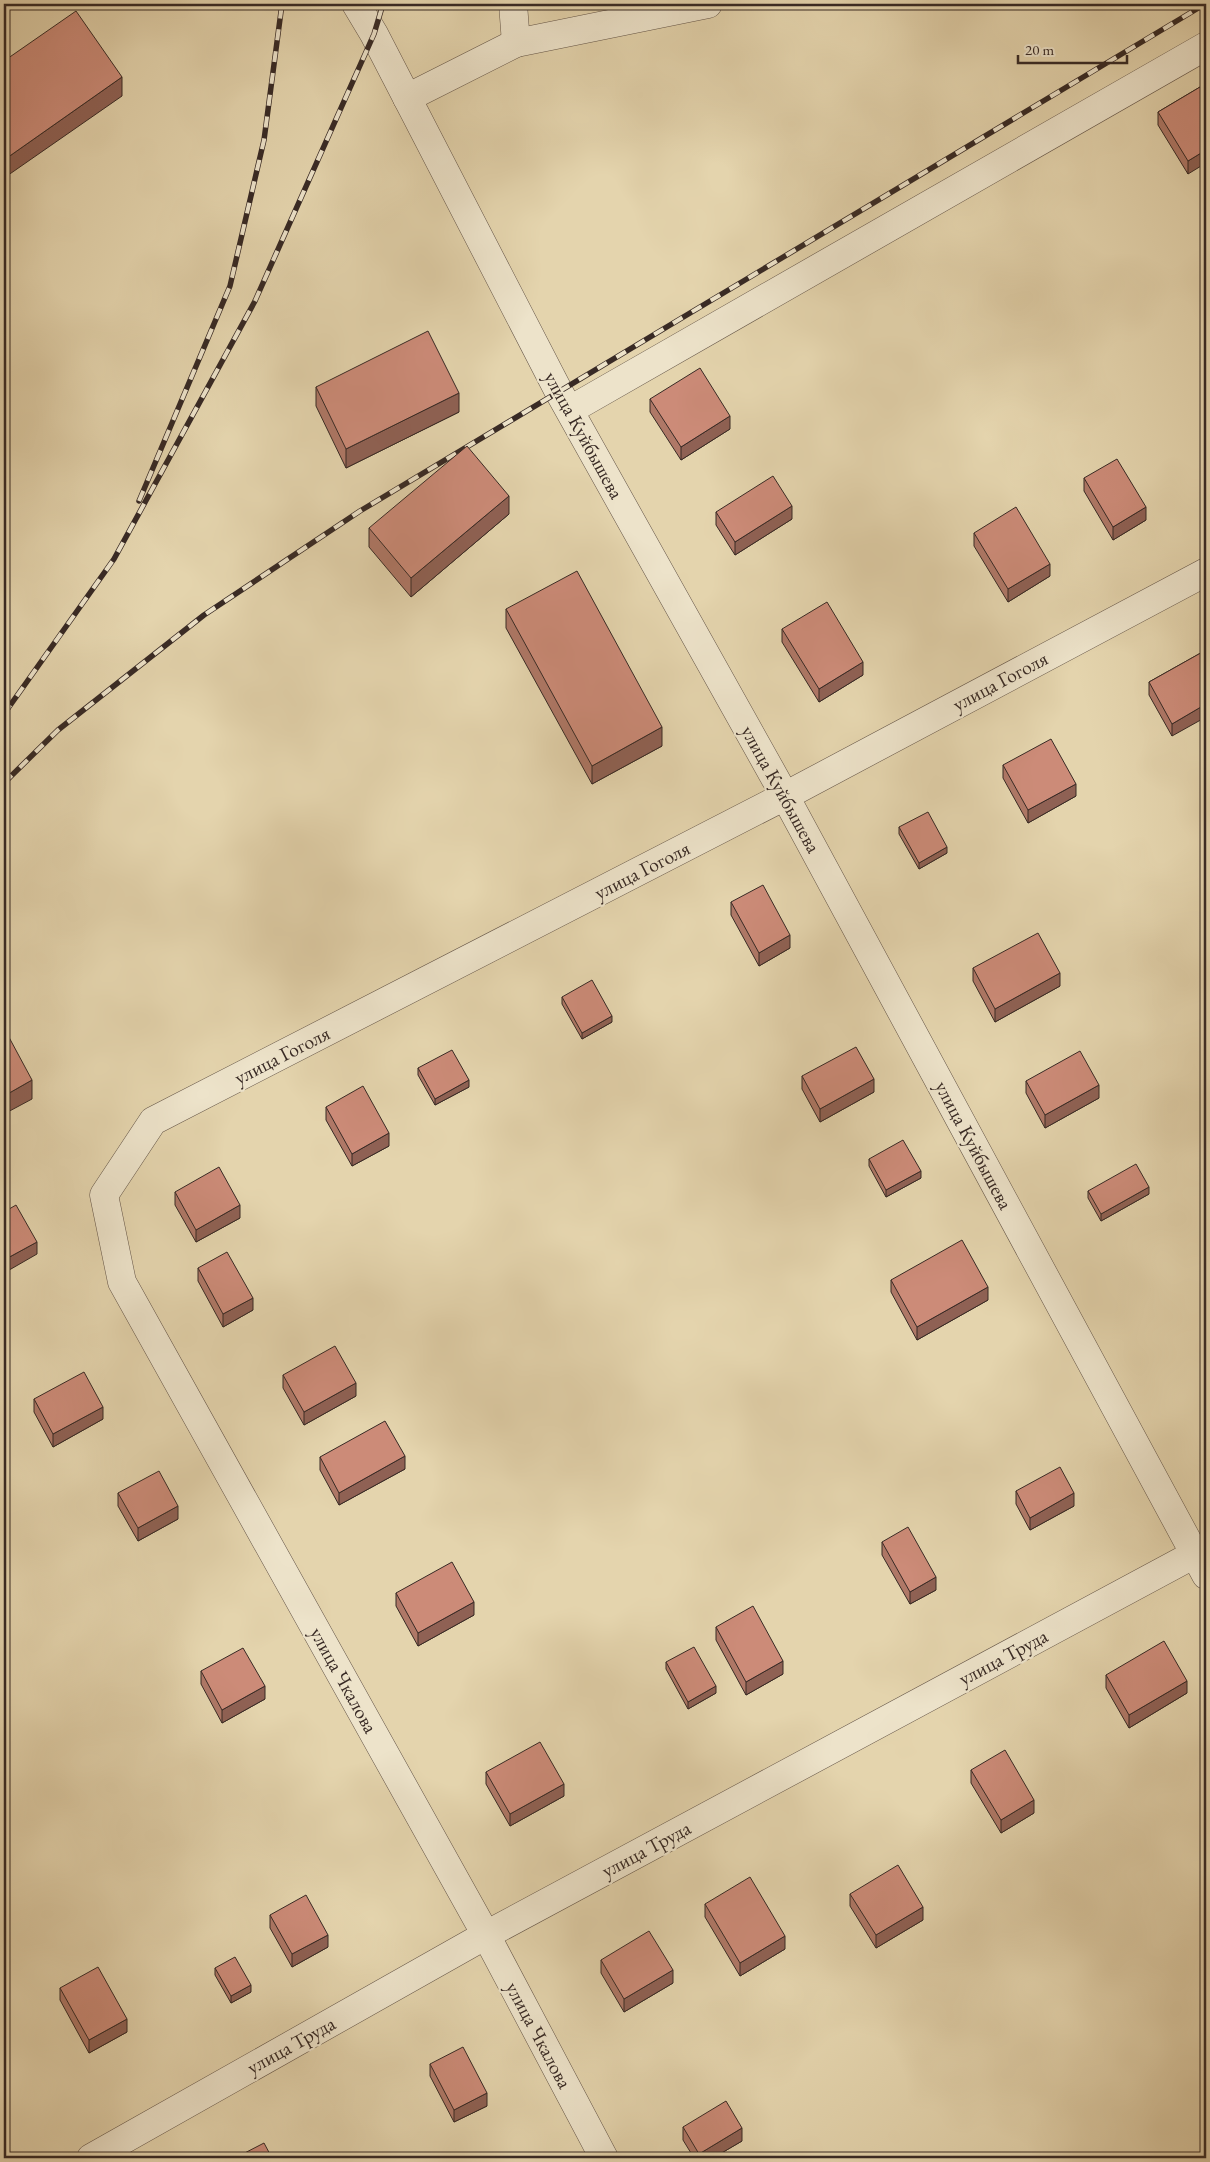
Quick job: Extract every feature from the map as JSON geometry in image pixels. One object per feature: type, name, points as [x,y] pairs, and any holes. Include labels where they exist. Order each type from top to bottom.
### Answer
[{"type":"street","name":"улица Куйбышева","points":[[356,4],[570,410],[785,796],[1203,1559]]},
{"type":"street","points":[[513,4],[516,43]]},
{"type":"street","points":[[407,98],[516,43],[708,4]]},
{"type":"street","points":[[570,410],[1206,46]]},
{"type":"street","name":"улица Гоголя","points":[[104,1195],[154,1121],[785,796],[1206,572]]},
{"type":"street","name":"улица Чкалова","points":[[104,1195],[122,1282],[486,1935],[604,2158]]},
{"type":"street","name":"улица Труда","points":[[90,2158],[486,1935],[1203,1559]]},
{"type":"building","points":[[76,11],[122,77],[4,160],[4,61]]},
{"type":"building","points":[[1200,87],[1206,98],[1206,150],[1188,161],[1158,112]]},
{"type":"building","points":[[428,331],[459,393],[346,449],[316,387]]},
{"type":"building","points":[[700,368],[730,416],[681,447],[650,399]]},
{"type":"building","points":[[467,446],[509,496],[411,578],[369,528]]},
{"type":"building","points":[[1117,459],[1146,507],[1113,527],[1084,478]]},
{"type":"building","points":[[773,476],[792,506],[735,542],[716,512]]},
{"type":"building","points":[[1016,507],[1050,564],[1008,589],[974,533]]},
{"type":"building","points":[[577,571],[662,727],[592,766],[506,609]]},
{"type":"building","points":[[827,602],[863,662],[819,689],[782,629]]},
{"type":"building","points":[[1206,650],[1206,704],[1172,724],[1149,682]]},
{"type":"building","points":[[1051,739],[1076,784],[1028,810],[1003,765]]},
{"type":"building","points":[[928,812],[947,847],[919,863],[899,827]]},
{"type":"building","points":[[763,885],[790,935],[759,953],[731,902]]},
{"type":"building","points":[[1038,933],[1060,973],[995,1009],[973,968]]},
{"type":"building","points":[[592,980],[612,1016],[582,1033],[562,997]]},
{"type":"building","points":[[4,1028],[32,1080],[4,1096]]},
{"type":"building","points":[[856,1047],[874,1079],[820,1109],[802,1076]]},
{"type":"building","points":[[452,1050],[469,1080],[435,1099],[418,1068]]},
{"type":"building","points":[[1080,1051],[1099,1085],[1045,1115],[1026,1081]]},
{"type":"building","points":[[363,1086],[389,1133],[352,1154],[326,1107]]},
{"type":"building","points":[[903,1140],[921,1171],[886,1190],[869,1159]]},
{"type":"building","points":[[1136,1164],[1149,1187],[1101,1214],[1088,1191]]},
{"type":"building","points":[[219,1167],[240,1205],[196,1230],[175,1192]]},
{"type":"building","points":[[16,1205],[37,1242],[4,1260],[4,1212]]},
{"type":"building","points":[[962,1240],[988,1287],[917,1327],[891,1280]]},
{"type":"building","points":[[227,1252],[253,1298],[223,1314],[198,1268]]},
{"type":"building","points":[[335,1346],[356,1383],[304,1412],[283,1375]]},
{"type":"building","points":[[84,1372],[103,1407],[53,1434],[34,1399]]},
{"type":"building","points":[[385,1421],[405,1456],[339,1493],[320,1457]]},
{"type":"building","points":[[1060,1467],[1074,1493],[1030,1518],[1016,1491]]},
{"type":"building","points":[[159,1471],[178,1506],[138,1528],[118,1493]]},
{"type":"building","points":[[908,1527],[936,1577],[910,1592],[882,1542]]},
{"type":"building","points":[[452,1562],[474,1602],[418,1633],[396,1593]]},
{"type":"building","points":[[753,1606],[783,1661],[746,1682],[716,1627]]},
{"type":"building","points":[[1164,1641],[1187,1681],[1129,1715],[1106,1675]]},
{"type":"building","points":[[694,1647],[716,1686],[688,1702],[666,1662]]},
{"type":"building","points":[[243,1648],[265,1686],[222,1710],[201,1671]]},
{"type":"building","points":[[540,1742],[564,1784],[510,1814],[486,1772]]},
{"type":"building","points":[[1005,1750],[1034,1800],[1001,1820],[971,1770]]},
{"type":"building","points":[[898,1865],[923,1907],[876,1935],[850,1894]]},
{"type":"building","points":[[750,1877],[785,1936],[740,1963],[705,1904]]},
{"type":"building","points":[[306,1895],[328,1935],[292,1954],[270,1915]]},
{"type":"building","points":[[649,1931],[673,1970],[624,1999],[601,1960]]},
{"type":"building","points":[[235,1957],[251,1985],[231,1996],[215,1968]]},
{"type":"building","points":[[98,1967],[127,2019],[89,2040],[60,1988]]},
{"type":"building","points":[[463,2047],[487,2093],[454,2110],[430,2064]]},
{"type":"building","points":[[726,2101],[742,2128],[699,2154],[683,2127]]},
{"type":"building","points":[[264,2143],[272,2158],[235,2158]]},
{"type":"railway","points":[[139,501],[230,286],[264,140],[282,4]]},
{"type":"railway","points":[[4,714],[114,559],[255,301],[374,34],[383,4]]},
{"type":"railway","points":[[4,783],[58,730],[204,615],[360,511],[1205,4]]}]
